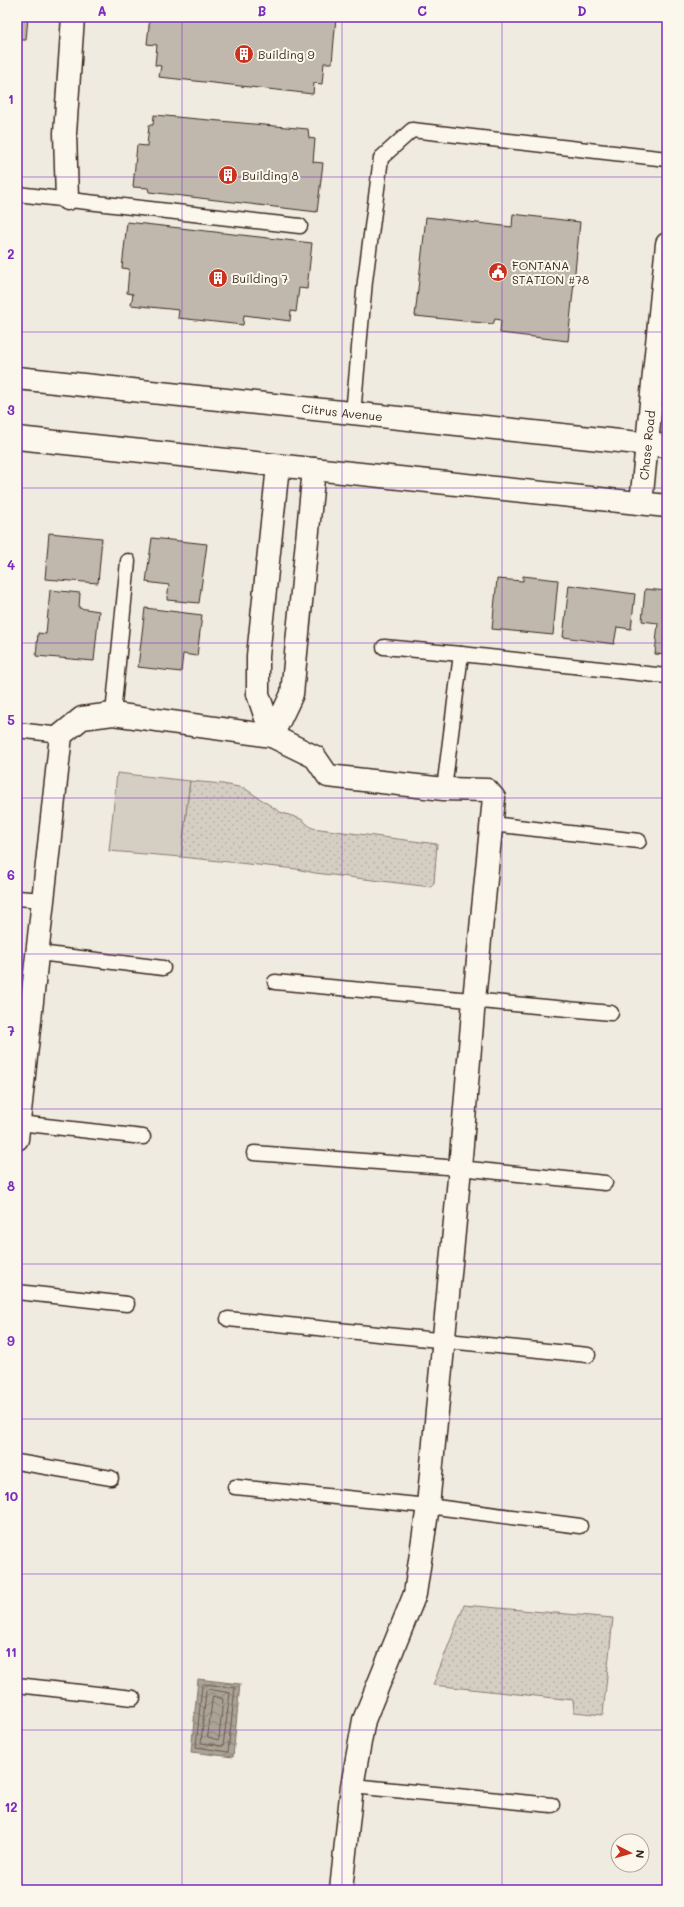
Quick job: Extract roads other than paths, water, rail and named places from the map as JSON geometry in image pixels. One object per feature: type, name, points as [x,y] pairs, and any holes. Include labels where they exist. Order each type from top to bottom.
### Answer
[{"type":"street","points":[[67,199],[66,133],[73,17]]},
{"type":"street","name":"Chase Road","points":[[642,503],[657,445],[667,244]]},
{"type":"street","name":"Citrus Avenue","points":[[17,378],[657,445]]},
{"type":"street","points":[[17,438],[667,506]]},
{"type":"street","points":[[272,736],[258,694],[258,656],[278,466]]},
{"type":"street","points":[[272,736],[292,694],[314,469]]},
{"type":"street","points":[[18,1131],[21,1069],[38,953],[61,735],[82,718],[113,714],[272,736],[315,757],[328,776],[444,789],[487,790],[494,798],[428,1506],[415,1594],[364,1720],[352,1786],[341,1890]]},
{"type":"lane","points":[[353,414],[365,281],[381,158],[412,130],[667,159]]},
{"type":"lane","points":[[17,194],[300,226]]},
{"type":"lane","points":[[113,714],[128,561]]},
{"type":"lane","points":[[384,647],[666,676]]},
{"type":"lane","points":[[444,789],[462,654]]},
{"type":"lane","points":[[17,730],[61,735]]},
{"type":"lane","points":[[492,824],[639,841]]},
{"type":"lane","points":[[17,898],[44,900]]},
{"type":"lane","points":[[38,953],[163,968]]},
{"type":"lane","points":[[275,982],[611,1013]]},
{"type":"lane","points":[[18,1131],[143,1137]]},
{"type":"lane","points":[[254,1154],[460,1168],[606,1183]]},
{"type":"lane","points":[[17,1292],[127,1304]]},
{"type":"lane","points":[[228,1319],[588,1354]]},
{"type":"lane","points":[[17,1462],[112,1478]]},
{"type":"lane","points":[[235,1487],[428,1506],[580,1526]]},
{"type":"lane","points":[[17,1685],[133,1698]]},
{"type":"lane","points":[[352,1786],[552,1805]]},
{"type":"water","points":[[198,1679],[240,1684],[233,1757],[191,1752]]},
{"type":"place","name":"Building 9","points":[[244,54]]},
{"type":"place","name":"Building 8","points":[[228,175]]},
{"type":"place","name":"FONTANA STATION #78","points":[[498,272]]},
{"type":"place","name":"Building 7","points":[[218,278]]}]
